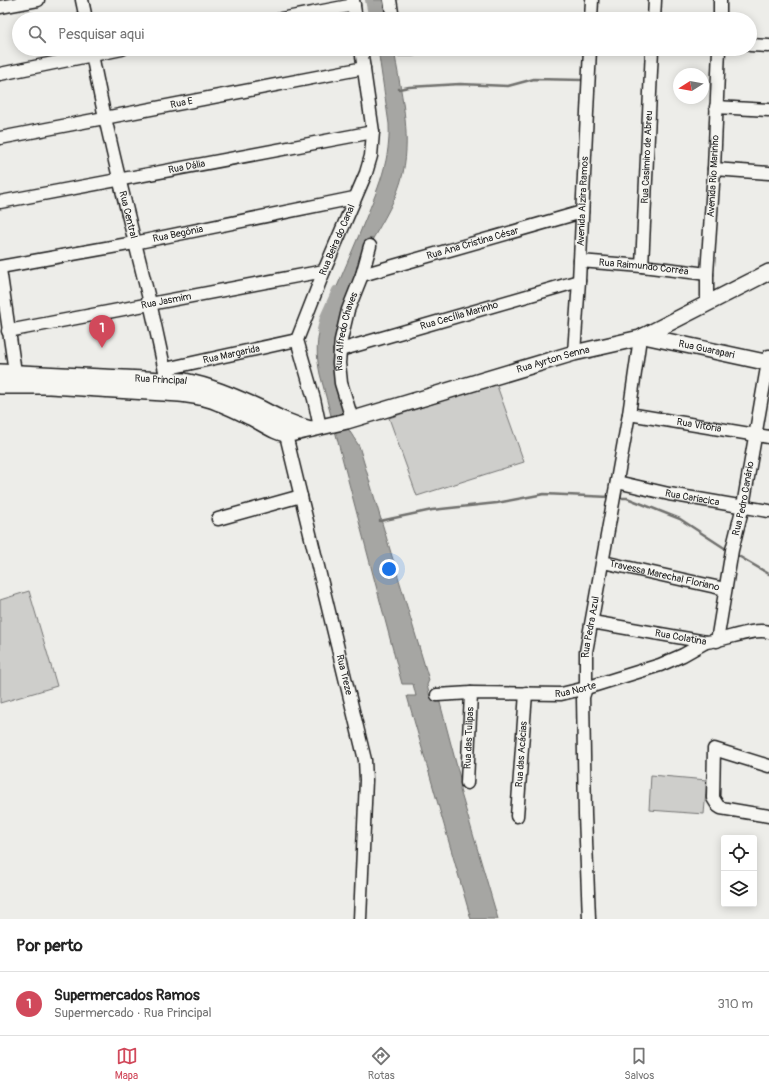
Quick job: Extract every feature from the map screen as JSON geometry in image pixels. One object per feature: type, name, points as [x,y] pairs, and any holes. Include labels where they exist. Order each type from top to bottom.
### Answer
[{"type":"main road","name":"Rua Ayrton Senna","points":[[320,428],[574,353],[642,337],[769,272]]},
{"type":"main road","name":"Rua Guarapari","points":[[642,337],[769,360]]},
{"type":"main road","name":"Rua Principal","points":[[7,372],[166,375],[207,386],[242,400],[287,429]]},
{"type":"main road","name":"Rua Principal","points":[[0,386],[50,386],[180,394],[201,397],[218,402],[269,427],[287,429],[320,428]]},
{"type":"street","points":[[0,7],[38,0]]},
{"type":"street","points":[[82,0],[85,12]]},
{"type":"street","points":[[390,0],[392,12]]},
{"type":"street","points":[[591,12],[592,0]]},
{"type":"street","points":[[655,12],[656,0]]},
{"type":"street","points":[[720,0],[720,12]]},
{"type":"street","points":[[313,12],[354,3]]},
{"type":"street","points":[[757,45],[769,46]]},
{"type":"street","points":[[0,74],[75,56]]},
{"type":"street","name":"Rua Central","points":[[93,56],[104,118],[150,303],[166,375]]},
{"type":"street","name":"Rua Beira do Canal","points":[[297,340],[354,198],[366,173],[371,156],[373,132],[362,56]]},
{"type":"street","name":"Avenida Alzira Ramos","points":[[574,353],[590,56]]},
{"type":"street","name":"Rua Casimiro de Abreu","points":[[642,266],[652,56]]},
{"type":"street","name":"Avenida Rio Marinho","points":[[707,303],[707,274],[714,169],[719,56]]},
{"type":"street","name":"Rua E","points":[[0,138],[364,68]]},
{"type":"street","points":[[716,107],[769,110]]},
{"type":"street","name":"Rua Dália","points":[[0,202],[373,132]]},
{"type":"street","points":[[714,169],[769,173]]},
{"type":"street","name":"Rua Begônia","points":[[0,268],[134,243],[354,198]]},
{"type":"street","name":"Rua Ana Cristina César","points":[[362,275],[582,212]]},
{"type":"street","name":"Rua Alfredo Chaves","points":[[350,420],[341,383],[340,350],[348,310],[362,275],[370,246]]},
{"type":"street","name":"Rua Raimundo Corrêa","points":[[580,261],[642,266],[707,274]]},
{"type":"street","points":[[0,268],[8,331],[7,372]]},
{"type":"street","name":"Rua Jasmim","points":[[8,331],[324,271]]},
{"type":"street","name":"Rua Cecília Marinho","points":[[340,350],[579,280]]},
{"type":"street","name":"Rua Pedra Azul","points":[[589,919],[583,697],[586,688],[586,652],[642,337]]},
{"type":"street","points":[[297,340],[314,399],[320,428]]},
{"type":"street","name":"Rua Margarida","points":[[166,375],[297,340]]},
{"type":"street","name":"Rua Pedro Canário","points":[[711,642],[725,589],[732,550],[743,506],[769,360]]},
{"type":"street","name":"Rua Vitória","points":[[629,414],[769,437]]},
{"type":"street","name":"Rua Treze","points":[[287,429],[301,496],[365,760],[366,780],[360,919]]},
{"type":"street","name":"Rua Cariacica","points":[[617,482],[669,494],[769,511]]},
{"type":"street","points":[[218,519],[301,496]]},
{"type":"street","name":"Travessa Marechal Floriano","points":[[603,562],[725,589]]},
{"type":"street","name":"Rua Colatina","points":[[592,622],[711,642],[755,632],[769,632]]},
{"type":"street","name":"Rua Norte","points":[[437,695],[471,693],[561,694],[586,688],[660,665],[711,642]]},
{"type":"street","name":"Rua das Tulipas","points":[[467,783],[471,693]]},
{"type":"street","name":"Rua das Acácias","points":[[517,816],[526,693]]},
{"type":"street","points":[[769,766],[714,749],[713,798],[718,806],[721,808],[769,816]]},
{"type":"shaded area","points":[[371,0],[386,0],[388,12],[372,12]]},
{"type":"shaded area","points":[[379,56],[395,56],[406,127],[403,173],[398,191],[390,209],[371,242],[336,335],[334,349],[335,375],[347,427],[359,446],[429,680],[427,685],[430,697],[437,695],[439,699],[461,782],[460,790],[498,919],[471,919],[407,696],[416,696],[413,684],[402,684],[320,374],[317,354],[322,322],[376,194],[387,153],[389,124]]},
{"type":"shaded area","points":[[496,383],[524,462],[417,496],[389,418]]},
{"type":"shaded area","points":[[29,591],[57,686],[0,703],[0,600]]},
{"type":"shaded area","points":[[651,775],[707,780],[704,814],[649,810]]},
{"type":"waterway","points":[[88,0],[91,12]]},
{"type":"waterway","points":[[369,0],[372,12]]},
{"type":"waterway","points":[[399,89],[460,84],[508,86],[534,79],[583,80]]},
{"type":"waterway","points":[[321,330],[324,317],[336,290]]},
{"type":"waterway","points":[[380,521],[432,510],[497,503],[544,494],[610,497]]},
{"type":"waterway","points":[[617,498],[627,498],[680,519],[729,551]]},
{"type":"waterway","points":[[735,554],[769,574]]},
{"type":"place","name":"Supermercados Ramos","points":[[102,348]]}]
